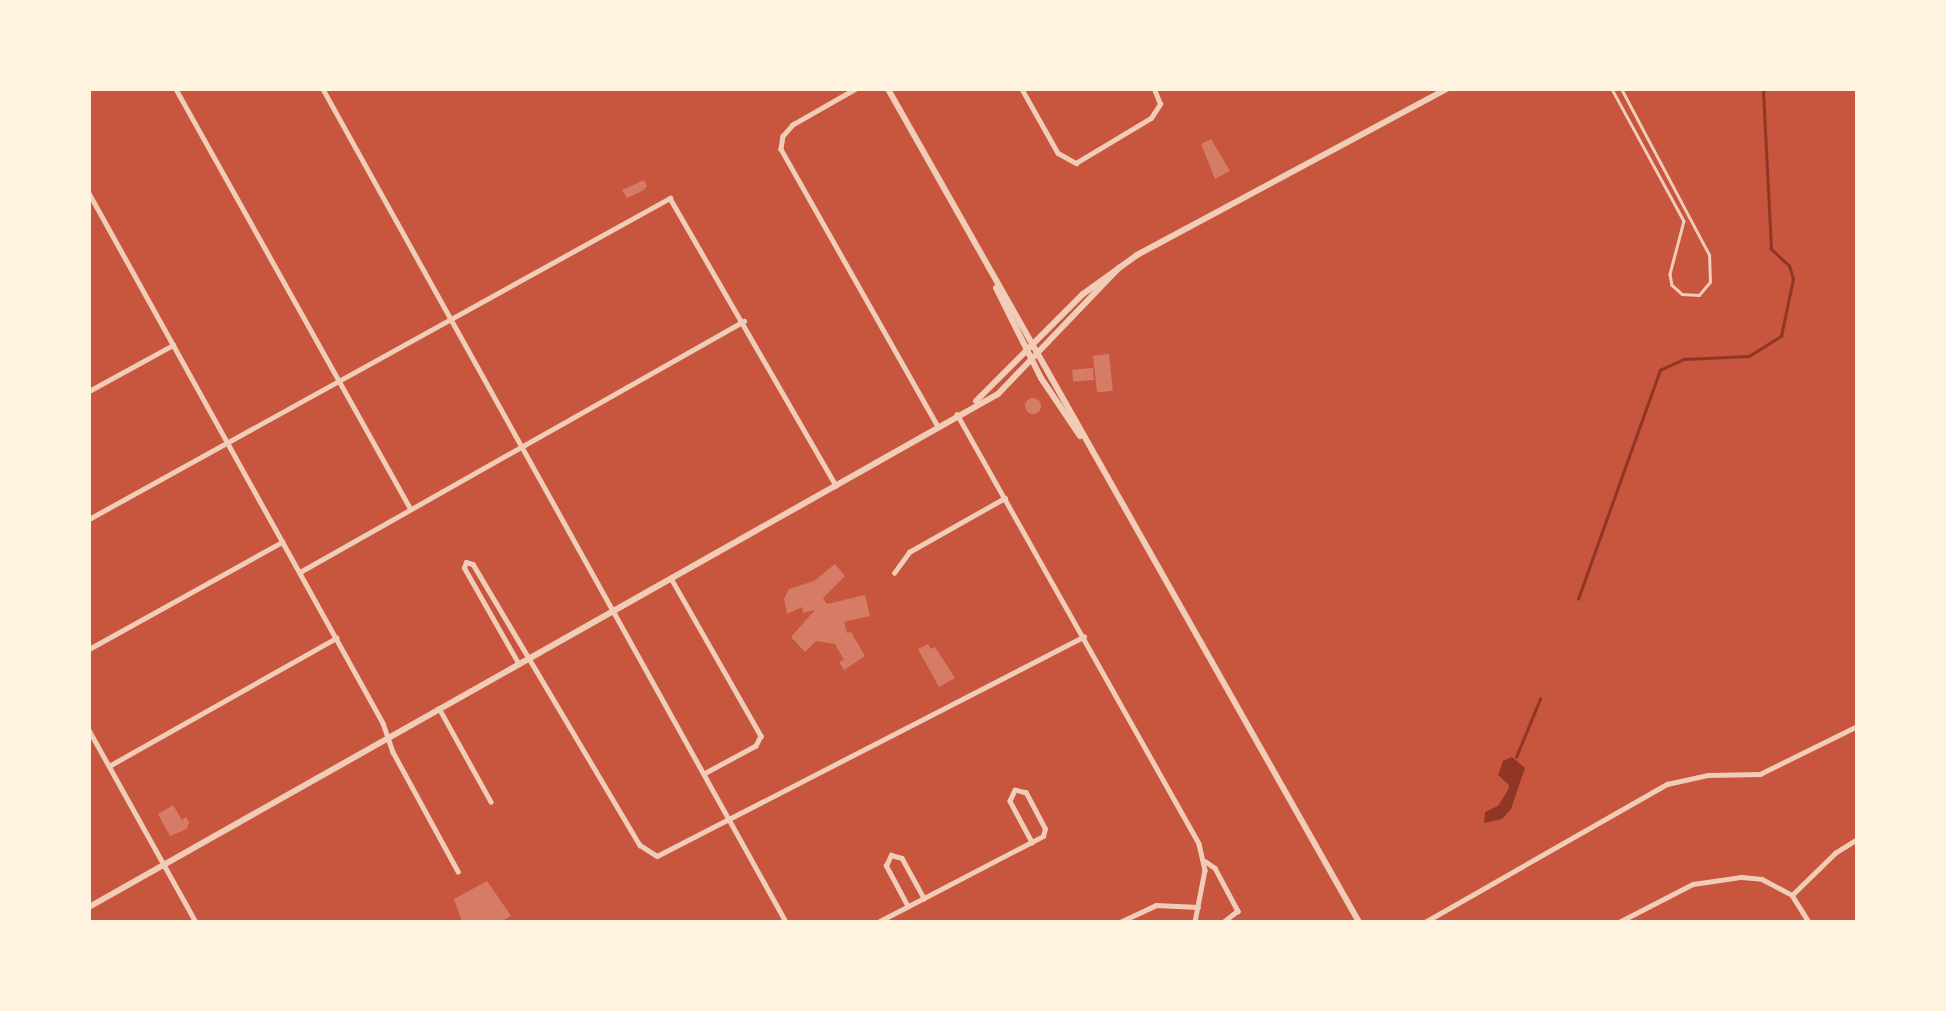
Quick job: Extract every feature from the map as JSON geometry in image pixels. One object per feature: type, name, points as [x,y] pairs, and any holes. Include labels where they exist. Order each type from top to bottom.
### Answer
[{"type":"street","points":[[176,89],[411,509]]},
{"type":"street","points":[[323,89],[786,922]]},
{"type":"street","points":[[856,89],[793,125],[783,136],[781,149],[939,426]]},
{"type":"street","points":[[888,89],[989,274],[1032,363],[1063,415],[1085,441]]},
{"type":"street","points":[[1022,89],[1058,153],[1076,163],[1151,118],[1160,104],[1154,89]]},
{"type":"street","points":[[970,407],[1083,294],[1119,268],[1153,246],[1447,89]]},
{"type":"street","points":[[89,192],[336,638],[458,871]]},
{"type":"street","points":[[89,519],[670,198],[744,321],[836,486]]},
{"type":"street","points":[[89,908],[163,862],[836,486],[1006,388],[1041,354],[1119,268]]},
{"type":"street","points":[[989,274],[1041,354],[1085,441],[1359,922]]},
{"type":"street","points":[[299,572],[744,321]]},
{"type":"street","points":[[89,391],[173,345]]},
{"type":"street","points":[[957,414],[1084,638],[1205,860],[1214,868],[1237,907],[1236,914],[1224,922]]},
{"type":"street","points":[[894,573],[909,552],[1005,498]]},
{"type":"street","points":[[89,649],[282,542]]},
{"type":"street","points":[[518,663],[464,568],[466,562],[473,564],[639,845],[657,856],[731,821],[1084,638]]},
{"type":"street","points":[[671,578],[761,736],[756,746],[704,774]]},
{"type":"street","points":[[109,766],[336,638]]},
{"type":"street","points":[[438,708],[492,802]]},
{"type":"street","points":[[1425,922],[1667,784],[1708,775],[1760,774],[1857,726]]},
{"type":"street","points":[[89,730],[196,922]]},
{"type":"street","points":[[878,922],[1032,842],[1046,833],[1026,793],[1018,789],[1010,801],[1032,842]]},
{"type":"street","points":[[1792,895],[1856,840]]},
{"type":"street","points":[[908,907],[886,866],[891,855],[902,858],[924,898]]},
{"type":"street","points":[[1195,922],[1205,860]]},
{"type":"street","points":[[1619,922],[1668,895],[1716,879],[1762,879],[1792,895],[1809,922]]},
{"type":"street","points":[[1120,922],[1156,905],[1198,907]]},
{"type":"lane","points":[[1612,89],[1684,221],[1670,274],[1672,285],[1682,294],[1699,295],[1710,282],[1709,255],[1621,89]]},
{"type":"shaded area","points":[[1512,757],[1525,768],[1511,809],[1502,819],[1484,823],[1485,812],[1498,806],[1508,790],[1509,785],[1498,775],[1503,761]]},
{"type":"building","points":[[1211,139],[1230,171],[1215,179],[1201,144]]},
{"type":"building","points":[[644,180],[647,186],[644,190],[627,198],[622,190]]},
{"type":"building","points":[[1109,354],[1113,391],[1097,392],[1093,356]]},
{"type":"building","points":[[1093,368],[1094,380],[1073,382],[1072,370]]},
{"type":"building","points":[[1030,398],[1036,398],[1041,406],[1039,412],[1030,414],[1025,409],[1025,403]]},
{"type":"building","points":[[835,564],[845,576],[823,598],[827,604],[865,595],[870,616],[844,622],[847,633],[851,632],[865,656],[844,670],[839,662],[844,660],[835,644],[816,641],[805,652],[791,637],[815,610],[803,613],[802,607],[787,614],[784,599],[789,589],[814,581]]},
{"type":"building","points":[[928,644],[931,649],[935,647],[955,678],[939,687],[918,649]]},
{"type":"building","points":[[173,805],[182,820],[186,817],[189,822],[187,829],[170,836],[158,814]]},
{"type":"building","points":[[487,881],[511,916],[501,922],[462,922],[454,899]]},
{"type":"waterway","points":[[1578,599],[1660,370],[1684,359],[1749,356],[1781,336],[1793,279],[1789,266],[1771,249],[1763,89]]},
{"type":"waterway","points":[[1516,757],[1540,699]]}]
